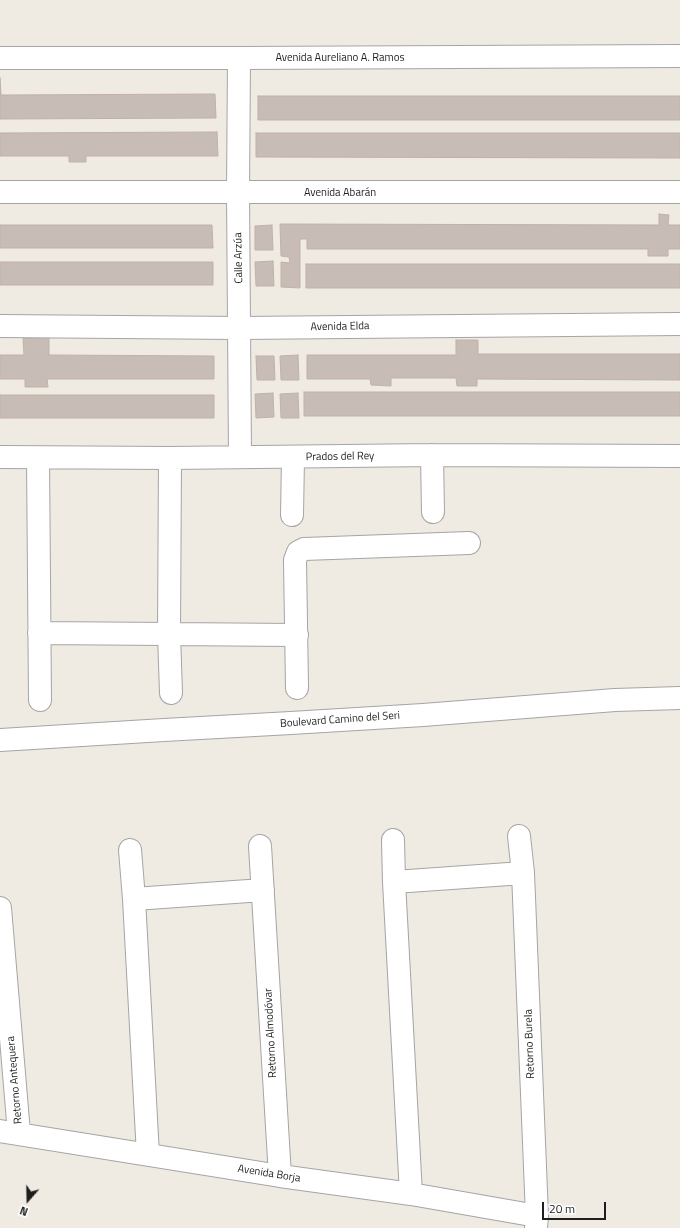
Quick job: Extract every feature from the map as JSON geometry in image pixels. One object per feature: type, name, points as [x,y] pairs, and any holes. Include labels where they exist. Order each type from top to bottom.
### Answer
[{"type":"street","name":"Avenida Aureliano A. Ramos","points":[[0,58],[680,56]]},
{"type":"street","name":"Calle Arzúa","points":[[239,58],[238,193],[240,457]]},
{"type":"street","name":"Avenida Abarán","points":[[0,192],[680,192]]},
{"type":"street","name":"Avenida Elda","points":[[0,326],[239,328],[680,324]]},
{"type":"street","name":"Prados del Rey","points":[[0,457],[293,458],[432,455],[680,456]]},
{"type":"street","points":[[432,455],[432,512]]},
{"type":"street","points":[[38,458],[40,700]]},
{"type":"street","points":[[170,458],[169,634],[171,693]]},
{"type":"street","points":[[292,515],[293,458]]},
{"type":"street","points":[[297,688],[295,560],[298,552],[304,549],[469,543]]},
{"type":"street","points":[[39,633],[297,635]]},
{"type":"street","name":"Boulevard Camino del Seri","points":[[0,740],[423,715],[615,700],[680,698]]},
{"type":"street","name":"Retorno Burela","points":[[519,836],[523,873],[536,1222]]},
{"type":"street","points":[[393,840],[411,1194]]},
{"type":"street","name":"Retorno Almodóvar","points":[[260,846],[280,1176]]},
{"type":"street","points":[[130,850],[148,1154]]},
{"type":"street","points":[[394,882],[523,873]]},
{"type":"street","points":[[134,899],[263,890]]},
{"type":"street","name":"Retorno Antequera","points":[[0,908],[10,1132]]},
{"type":"street","name":"Avenida Borja","points":[[10,1132],[280,1176],[411,1194],[536,1222]]},
{"type":"building","points":[[0,78],[1,95],[215,94],[216,118],[0,119]]},
{"type":"building","points":[[258,96],[680,96],[680,120],[258,120]]},
{"type":"building","points":[[217,132],[218,156],[86,156],[86,162],[69,162],[69,156],[0,156],[0,133]]},
{"type":"building","points":[[256,133],[680,133],[680,158],[256,157]]},
{"type":"building","points":[[659,214],[669,215],[668,225],[680,225],[680,249],[668,249],[668,256],[648,256],[648,249],[307,249],[307,239],[300,239],[300,288],[281,287],[281,262],[290,263],[289,257],[281,256],[280,224],[659,225]]},
{"type":"building","points":[[0,225],[212,225],[213,248],[0,248]]},
{"type":"building","points":[[272,225],[273,250],[255,250],[255,226]]},
{"type":"building","points":[[273,261],[274,286],[256,286],[255,262]]},
{"type":"building","points":[[0,262],[213,262],[213,285],[0,285]]},
{"type":"building","points":[[306,264],[680,264],[680,288],[306,288]]},
{"type":"building","points":[[49,337],[49,355],[214,356],[214,379],[47,379],[48,387],[25,387],[25,379],[0,379],[0,355],[24,355],[23,338]]},
{"type":"building","points":[[456,340],[478,340],[478,354],[680,354],[680,380],[477,379],[477,386],[457,386],[456,378],[391,378],[391,386],[371,385],[370,379],[307,379],[307,355],[456,355]]},
{"type":"building","points":[[298,355],[299,380],[281,380],[280,356]]},
{"type":"building","points":[[256,356],[274,356],[275,380],[257,380]]},
{"type":"building","points":[[304,392],[680,392],[680,416],[304,416]]},
{"type":"building","points":[[273,393],[274,417],[256,418],[255,394]]},
{"type":"building","points":[[298,393],[299,418],[281,418],[280,394]]},
{"type":"building","points":[[0,395],[214,395],[214,418],[0,418]]}]
